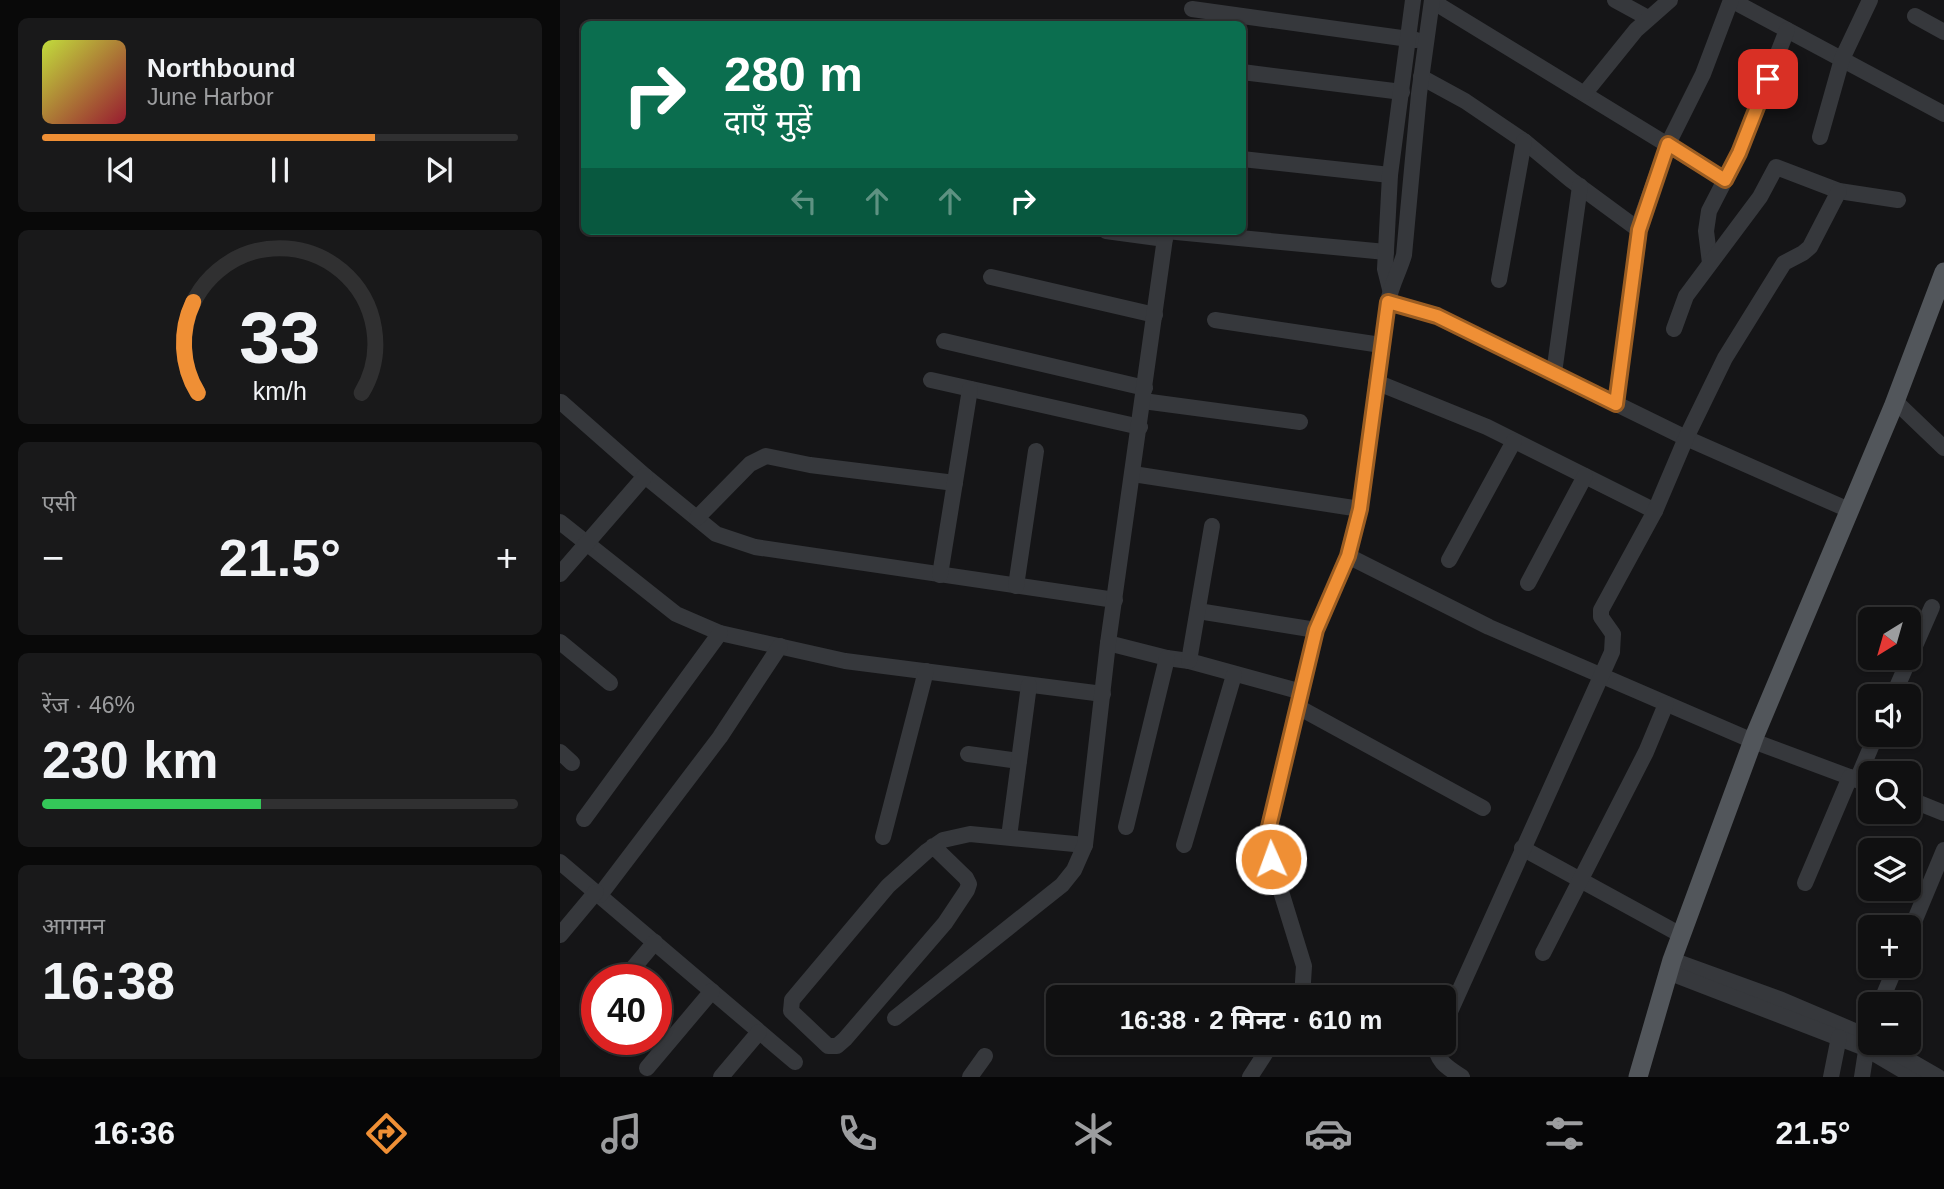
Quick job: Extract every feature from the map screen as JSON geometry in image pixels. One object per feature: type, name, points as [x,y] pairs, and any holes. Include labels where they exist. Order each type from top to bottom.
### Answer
[{"type":"main road","points":[[1638,1077],[1670,966],[1753,741],[1895,401],[1937,312],[1944,272]]},
{"type":"street","points":[[1389,296],[1385,269],[1390,175],[1413,0]]},
{"type":"street","points":[[1303,985],[1304,966],[1271,859],[1268,831],[1316,630],[1348,556],[1360,509],[1389,296],[1404,255],[1421,77],[1432,0],[1725,180]]},
{"type":"street","points":[[1615,0],[1648,18]]},
{"type":"street","points":[[1585,93],[1648,18],[1670,0]]},
{"type":"street","points":[[1616,404],[1639,230],[1668,144],[1703,74],[1731,0],[1944,114]]},
{"type":"street","points":[[1820,137],[1842,59],[1866,2]]},
{"type":"street","points":[[1192,11],[1426,41]]},
{"type":"street","points":[[1915,16],[1944,32]]},
{"type":"street","points":[[1710,263],[1706,231],[1709,211],[1739,153],[1787,30]]},
{"type":"street","points":[[1246,72],[1402,92]]},
{"type":"street","points":[[1421,77],[1465,101],[1524,141],[1639,230]]},
{"type":"street","points":[[1499,280],[1524,141]]},
{"type":"street","points":[[1246,159],[1390,175]]},
{"type":"street","points":[[1674,329],[1686,296],[1760,197],[1776,167],[1839,191],[1898,200]]},
{"type":"street","points":[[1554,373],[1580,186]]},
{"type":"street","points":[[1456,998],[1614,640],[1601,617],[1601,610],[1655,511],[1686,438],[1725,358],[1769,284],[1787,260],[1799,256],[1810,247],[1839,191]]},
{"type":"street","points":[[895,1018],[1062,885],[1074,870],[1085,845],[1108,643],[1166,235]]},
{"type":"street","points":[[1178,235],[1386,252]]},
{"type":"street","points":[[991,277],[1155,315]]},
{"type":"street","points":[[1389,296],[1437,316],[1686,438],[1850,510]]},
{"type":"street","points":[[1215,320],[1381,345]]},
{"type":"street","points":[[944,341],[1144,394],[1300,422]]},
{"type":"street","points":[[930,380],[1140,427]]},
{"type":"street","points":[[1377,382],[1487,427],[1655,511]]},
{"type":"street","points":[[940,575],[970,389]]},
{"type":"street","points":[[1895,401],[1944,448]]},
{"type":"street","points":[[561,402],[716,534],[755,547],[1115,600]]},
{"type":"street","points":[[1449,561],[1514,441]]},
{"type":"street","points":[[1016,586],[1037,451]]},
{"type":"street","points":[[697,518],[750,464],[766,456],[810,465],[955,483]]},
{"type":"street","points":[[1133,474],[1360,509]]},
{"type":"street","points":[[560,574],[645,476]]},
{"type":"street","points":[[1528,583],[1585,476]]},
{"type":"street","points":[[560,522],[676,614],[720,633],[845,661],[1102,694]]},
{"type":"street","points":[[1189,661],[1212,526]]},
{"type":"street","points":[[1348,556],[1489,627],[1753,741],[1858,780]]},
{"type":"street","points":[[1898,684],[1932,607]]},
{"type":"street","points":[[1198,611],[1316,630]]},
{"type":"street","points":[[584,819],[720,633]]},
{"type":"street","points":[[560,642],[610,683]]},
{"type":"street","points":[[1108,643],[1189,661],[1300,700],[1483,808]]},
{"type":"street","points":[[560,935],[598,894],[720,737],[780,646]]},
{"type":"street","points":[[1126,827],[1167,658]]},
{"type":"street","points":[[883,837],[926,671]]},
{"type":"street","points":[[1184,845],[1234,675]]},
{"type":"street","points":[[1009,837],[1029,685]]},
{"type":"street","points":[[1543,953],[1646,752],[1666,704]]},
{"type":"street","points":[[968,754],[1019,761]]},
{"type":"street","points":[[1805,883],[1858,782]]},
{"type":"street","points":[[1921,804],[1944,813]]},
{"type":"street","points":[[933,846],[966,878],[969,884],[967,890],[945,923],[845,1039],[837,1046],[828,1046],[791,1011],[792,1000],[887,886],[933,846],[943,839],[970,834],[1085,845]]},
{"type":"street","points":[[1522,848],[1681,935]]},
{"type":"street","points":[[1917,915],[1944,850]]},
{"type":"street","points":[[560,862],[795,1062]]},
{"type":"street","points":[[636,964],[654,942]]},
{"type":"street","points":[[1670,966],[1858,1034]]},
{"type":"street","points":[[647,1068],[712,991]]},
{"type":"street","points":[[1775,1005],[1839,1037],[1858,1038]]},
{"type":"street","points":[[721,1077],[760,1032]]},
{"type":"street","points":[[1831,1077],[1839,1037]]},
{"type":"street","points":[[1250,1077],[1264,1055]]},
{"type":"street","points":[[1437,1055],[1446,1067],[1462,1077]]},
{"type":"street","points":[[1862,1077],[1867,1055]]},
{"type":"street","points":[[1889,1055],[1914,1077]]},
{"type":"street","points":[[1899,1055],[1938,1077]]},
{"type":"street","points":[[970,1077],[985,1056]]},
{"type":"route","points":[[1271,859],[1268,831],[1316,630],[1348,556],[1360,509],[1388,302],[1437,316],[1616,404],[1641,219],[1668,144],[1725,180],[1739,153],[1768,79]]}]
